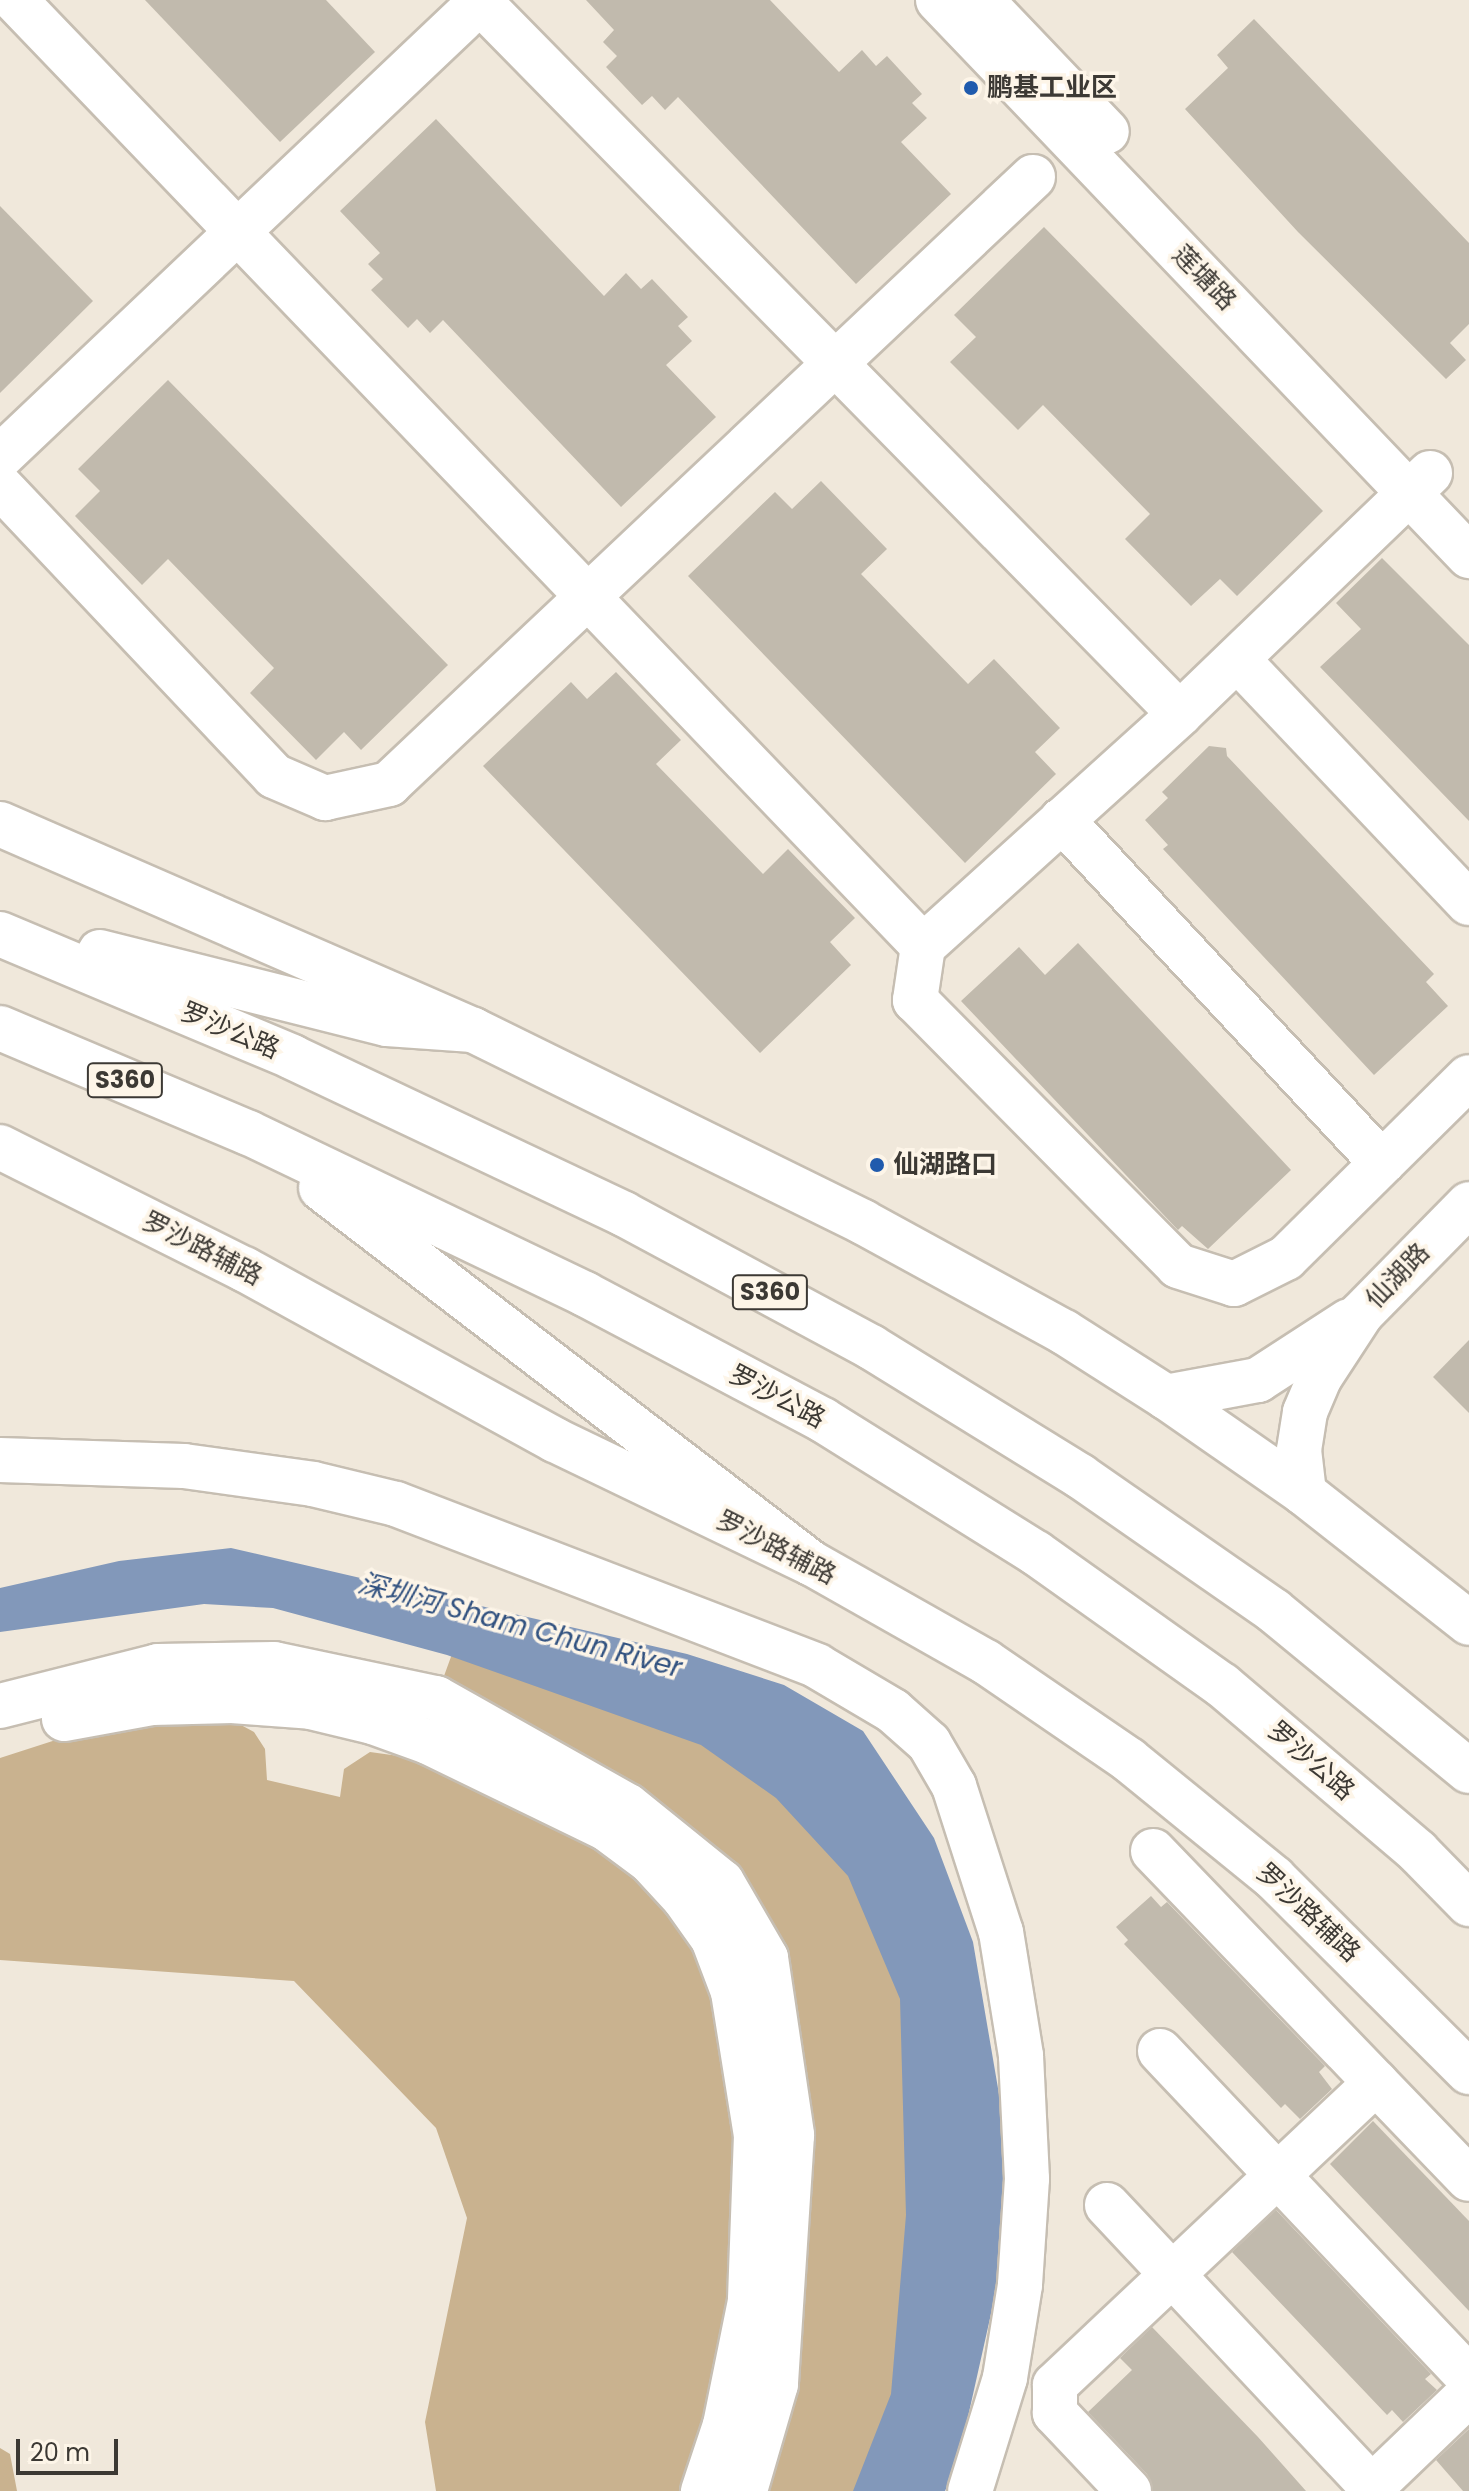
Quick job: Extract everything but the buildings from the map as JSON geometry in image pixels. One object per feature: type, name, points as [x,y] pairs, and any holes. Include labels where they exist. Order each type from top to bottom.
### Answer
[{"type":"main road","points":[[15,0],[923,946]]},
{"type":"main road","name":"莲塘路","points":[[938,0],[1419,483],[1469,514]]},
{"type":"main road","name":"莲塘路","points":[[981,0],[1419,483],[1469,556]]},
{"type":"main road","points":[[0,457],[480,1],[1180,714]]},
{"type":"main road","points":[[0,486],[274,776],[325,798],[389,784],[1033,177]]},
{"type":"main road","points":[[1419,483],[1238,660],[923,946],[915,1000],[1178,1266],[1234,1284],[1286,1258],[1469,1077]]},
{"type":"main road","points":[[1238,660],[1469,903]]},
{"type":"main road","points":[[1062,820],[1382,1163]]},
{"type":"main road","points":[[0,824],[473,1030],[863,1222],[1064,1332],[1166,1397],[1304,1493],[1468,1621]]},
{"type":"main road","points":[[0,927],[387,1024],[473,1030]]},
{"type":"main road","name":"罗沙公路","points":[[0,934],[292,1057],[624,1214],[871,1347],[1080,1476],[1274,1611],[1469,1771]]},
{"type":"main road","name":"罗沙公路","points":[[0,1028],[249,1133],[585,1294],[809,1413],[1036,1553],[1222,1685],[1418,1852],[1469,1904]]},
{"type":"main road","points":[[249,1133],[811,1563]]},
{"type":"main road","name":"罗沙路辅路","points":[[0,1147],[20,1163],[244,1269],[555,1440],[811,1563],[986,1662],[1129,1760],[1274,1878],[1469,2072]]},
{"type":"main road","name":"仙湖路","points":[[1361,1314],[1469,1204]]},
{"type":"main road","points":[[1166,1397],[1258,1380],[1361,1314]]},
{"type":"main road","points":[[1304,1493],[1299,1450],[1305,1412],[1361,1314]]},
{"type":"main road","points":[[0,1460],[184,1466],[313,1484],[396,1504],[817,1666],[893,1711],[929,1743],[954,1786],[1001,1932],[1021,2056],[1027,2179],[1020,2285],[1005,2378],[970,2491]]},
{"type":"main road","points":[[0,1706],[26,1704],[158,1666],[274,1664],[436,1698],[628,1806],[722,1882],[766,1958],[792,2135],[776,2384],[745,2491]]},
{"type":"main road","points":[[0,1737],[123,1708],[232,1701],[311,1707],[401,1731],[607,1829],[650,1861],[713,1939],[733,1992],[747,2056],[756,2135],[757,2203],[740,2357],[703,2491]]},
{"type":"main road","points":[[1153,1851],[1469,2179]]},
{"type":"main road","points":[[1160,2051],[1469,2378]]},
{"type":"main road","points":[[1129,2491],[1055,2413],[1055,2385],[1376,2082]]},
{"type":"main road","points":[[1107,2205],[1374,2489],[1469,2394]]},
{"type":"shaded area","points":[[460,1632],[867,1796],[944,1995],[896,2491],[763,2491],[757,1942],[436,1698]]},
{"type":"shaded area","points":[[230,1719],[254,1732],[265,1749],[267,1780],[340,1797],[344,1769],[370,1752],[406,1757],[533,1818],[626,1855],[689,1924],[716,1981],[744,2118],[739,2239],[714,2412],[685,2491],[436,2491],[425,2422],[467,2218],[436,2128],[294,1981],[0,1960],[0,1758],[96,1727]]},
{"type":"shaded area","points":[[0,2448],[10,2454],[17,2491],[0,2491]]},
{"type":"water","name":"深圳河 Sham Chun River","points":[[231,1548],[687,1654],[784,1685],[863,1731],[934,1838],[973,1942],[1007,2141],[999,2278],[959,2457],[945,2491],[853,2491],[891,2394],[906,2215],[900,1999],[848,1876],[776,1798],[701,1745],[447,1655],[273,1608],[204,1604],[0,1632],[0,1588],[119,1561]]},
{"type":"place","name":"鹏基工业区","points":[[971,88]]},
{"type":"place","name":"仙湖路口","points":[[877,1165]]}]
